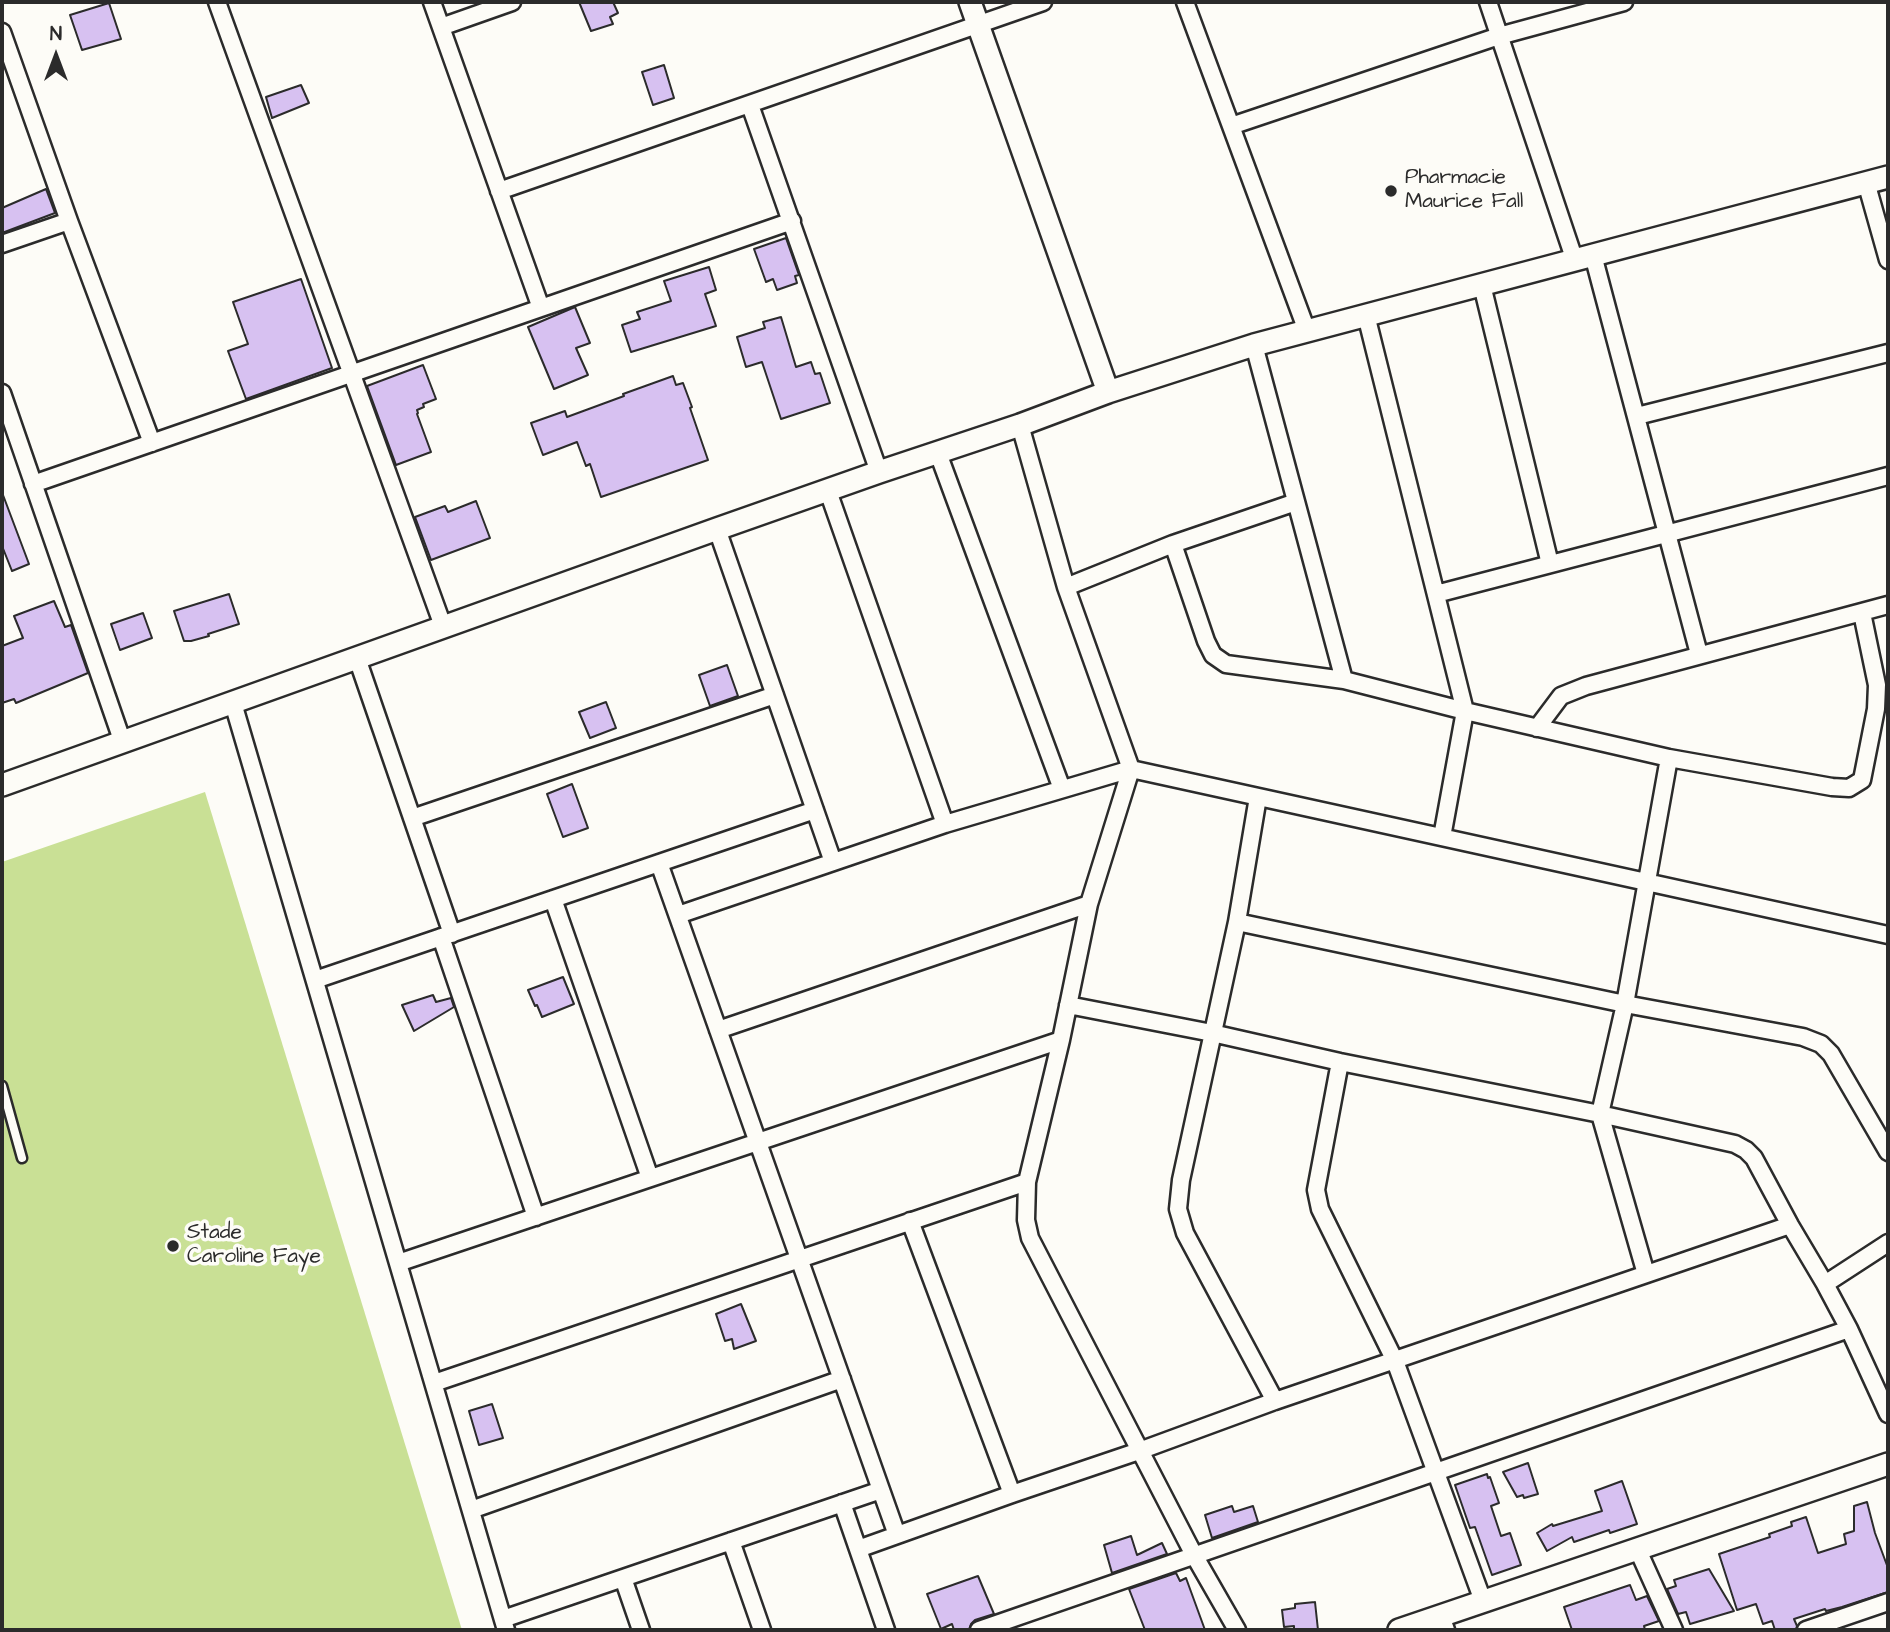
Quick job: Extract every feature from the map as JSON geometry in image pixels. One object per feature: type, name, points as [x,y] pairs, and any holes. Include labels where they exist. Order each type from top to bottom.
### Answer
[{"type":"main road","points":[[970,2],[1108,392]]},
{"type":"main road","points":[[2,785],[443,626],[1108,392],[1254,345],[1888,177]]},
{"type":"main road","points":[[1399,1630],[1444,1623],[1483,1601],[1888,1464]]},
{"type":"street","points":[[217,2],[443,626]]},
{"type":"street","points":[[432,2],[541,309]]},
{"type":"street","points":[[441,27],[512,2]]},
{"type":"street","points":[[499,191],[1043,2]]},
{"type":"street","points":[[1185,2],[1307,331]]},
{"type":"street","points":[[1488,2],[1584,258],[1637,416],[1699,654]]},
{"type":"street","points":[[1231,126],[1499,36],[1624,2]]},
{"type":"street","points":[[2,32],[152,443]]},
{"type":"street","points":[[750,105],[879,472]]},
{"type":"street","points":[[1866,182],[1888,260]]},
{"type":"street","points":[[2,244],[69,221]]},
{"type":"street","points":[[33,484],[792,221]]},
{"type":"street","points":[[1482,285],[1550,564]]},
{"type":"street","points":[[1366,315],[1465,711],[1442,837]]},
{"type":"street","points":[[1254,345],[1344,680]]},
{"type":"street","points":[[1637,416],[1888,353]]},
{"type":"street","points":[[2,393],[123,743]]},
{"type":"street","points":[[1020,425],[1066,587],[1131,769],[1089,904],[1061,1040],[1027,1182],[1026,1220],[1030,1238],[1139,1451],[1237,1630]]},
{"type":"street","points":[[937,453],[1062,789]]},
{"type":"street","points":[[1436,594],[1888,476]]},
{"type":"street","points":[[828,491],[945,824]]},
{"type":"street","points":[[1066,587],[1172,544],[1296,502]]},
{"type":"street","points":[[717,529],[833,862]]},
{"type":"street","points":[[1172,544],[1206,641],[1213,655],[1226,664],[1344,680],[1669,758],[1849,789],[1862,780],[1876,709],[1877,685],[1862,613]]},
{"type":"street","points":[[1536,727],[1561,696],[1586,686],[1888,605]]},
{"type":"street","points":[[357,658],[412,818],[446,935],[536,1217]]},
{"type":"street","points":[[412,818],[775,695]]},
{"type":"street","points":[[233,703],[505,1625],[623,1578],[881,1490]]},
{"type":"street","points":[[1646,1274],[1600,1114],[1625,1004],[1669,758]]},
{"type":"street","points":[[678,915],[945,824],[1131,769],[1888,934]]},
{"type":"street","points":[[1258,797],[1237,922],[1181,1180],[1178,1209],[1185,1233],[1275,1401]]},
{"type":"street","points":[[315,980],[815,810]]},
{"type":"street","points":[[659,863],[897,1535]]},
{"type":"street","points":[[553,899],[650,1178]]},
{"type":"street","points":[[718,1030],[1089,904]]},
{"type":"street","points":[[1237,922],[1625,1004],[1803,1037],[1821,1044],[1831,1054],[1888,1152]]},
{"type":"street","points":[[1068,1005],[1735,1144],[1754,1158],[1849,1329],[1888,1414]]},
{"type":"street","points":[[398,1263],[1061,1040]]},
{"type":"street","points":[[1340,1062],[1316,1190],[1320,1209],[1395,1361],[1483,1601]]},
{"type":"street","points":[[434,1384],[1027,1182]]},
{"type":"street","points":[[910,1221],[1012,1494]]},
{"type":"street","points":[[858,1549],[1275,1401],[1790,1225]]},
{"type":"street","points":[[1825,1284],[1888,1243]]},
{"type":"street","points":[[979,1630],[1849,1329]]},
{"type":"street","points":[[1873,1379],[1888,1371]]},
{"type":"street","points":[[471,1510],[842,1379]]},
{"type":"street","points":[[842,1503],[886,1630]]},
{"type":"street","points":[[731,1541],[762,1630]]},
{"type":"street","points":[[1637,1548],[1674,1630]]},
{"type":"street","points":[[623,1578],[640,1630]]},
{"type":"street","points":[[1813,1629],[1888,1602]]},
{"type":"lane","points":[[2,1086],[22,1158]]},
{"type":"green space","name":"Stade Caroline Faye","points":[[205,792],[462,1630],[2,1630],[2,862]]},
{"type":"building","points":[[579,2],[613,2],[618,13],[610,17],[613,24],[591,31]]},
{"type":"building","points":[[109,3],[121,39],[82,50],[70,15]]},
{"type":"building","points":[[664,65],[674,98],[653,105],[642,72]]},
{"type":"building","points":[[301,85],[309,103],[272,118],[266,97]]},
{"type":"building","points":[[46,189],[55,213],[2,233],[2,208]]},
{"type":"building","points":[[786,238],[799,275],[795,276],[797,283],[777,290],[773,279],[766,282],[754,249]]},
{"type":"building","points":[[709,267],[716,290],[705,294],[716,326],[631,352],[622,325],[640,319],[637,312],[671,301],[664,281]]},
{"type":"building","points":[[301,279],[332,368],[246,399],[228,351],[248,344],[233,302]]},
{"type":"building","points":[[575,307],[590,343],[576,348],[588,375],[554,389],[528,327]]},
{"type":"building","points":[[781,317],[796,367],[811,362],[815,374],[820,373],[830,403],[781,419],[762,362],[746,367],[737,337],[765,328],[763,322]]},
{"type":"building","points":[[423,365],[436,399],[423,404],[424,407],[417,410],[417,414],[431,452],[396,465],[367,386]]},
{"type":"building","points":[[673,376],[676,385],[683,383],[708,460],[601,497],[590,464],[586,466],[577,442],[543,455],[531,423],[565,411],[567,417]]},
{"type":"building","points":[[3,495],[29,564],[12,571],[2,546]]},
{"type":"building","points":[[476,501],[490,538],[431,560],[415,517],[445,506],[448,512]]},
{"type":"building","points":[[229,594],[239,624],[208,634],[209,636],[184,641],[174,611]]},
{"type":"building","points":[[54,601],[65,627],[71,625],[88,673],[16,703],[14,699],[2,703],[2,646],[23,638],[14,616]]},
{"type":"building","points":[[143,613],[152,638],[120,650],[111,624]]},
{"type":"building","points":[[727,665],[738,696],[710,706],[699,675]]},
{"type":"building","points":[[606,702],[616,728],[590,738],[579,712]]},
{"type":"building","points":[[572,784],[588,828],[563,837],[547,794]]},
{"type":"building","points":[[563,977],[574,1004],[542,1017],[528,990]]},
{"type":"building","points":[[433,995],[436,1002],[451,998],[454,1007],[414,1031],[402,1005]]},
{"type":"building","points":[[741,1304],[756,1341],[734,1349],[732,1339],[725,1341],[716,1314]]},
{"type":"building","points":[[492,1404],[503,1438],[479,1445],[469,1411]]},
{"type":"building","points":[[1528,1463],[1538,1494],[1517,1497],[1503,1472]]},
{"type":"building","points":[[1487,1474],[1499,1503],[1491,1506],[1501,1536],[1510,1533],[1521,1565],[1492,1575],[1475,1527],[1470,1528],[1455,1485]]},
{"type":"building","points":[[1622,1481],[1637,1524],[1574,1542],[1572,1537],[1547,1551],[1537,1533],[1552,1524],[1553,1526],[1602,1511],[1595,1491]]},
{"type":"building","points":[[1867,1502],[1888,1568],[1888,1592],[1794,1619],[1796,1630],[1775,1630],[1772,1621],[1763,1624],[1756,1604],[1737,1610],[1719,1554],[1770,1537],[1769,1534],[1792,1526],[1791,1522],[1806,1517],[1818,1553],[1846,1544],[1844,1534],[1854,1531],[1854,1506]]},
{"type":"building","points":[[1232,1506],[1234,1512],[1253,1506],[1258,1522],[1212,1538],[1205,1515]]},
{"type":"building","points":[[1131,1536],[1137,1555],[1162,1543],[1167,1554],[1112,1573],[1104,1545]]},
{"type":"building","points":[[1709,1569],[1734,1611],[1690,1624],[1686,1612],[1678,1614],[1667,1589],[1676,1586],[1674,1580]]},
{"type":"building","points":[[1176,1573],[1180,1581],[1186,1578],[1205,1630],[1145,1630],[1129,1589]]},
{"type":"building","points":[[978,1576],[994,1614],[975,1620],[969,1630],[954,1630],[952,1624],[941,1629],[927,1594]]},
{"type":"building","points":[[1630,1585],[1636,1600],[1647,1596],[1659,1621],[1644,1626],[1645,1630],[1572,1630],[1564,1607]]},
{"type":"building","points":[[1315,1602],[1318,1630],[1294,1630],[1294,1626],[1284,1627],[1282,1610],[1295,1608],[1295,1604]]},
{"type":"place","name":"Pharmacie Maurice Fall","points":[[1391,191]]},
{"type":"place","name":"Stade Caroline Faye","points":[[173,1246]]}]
